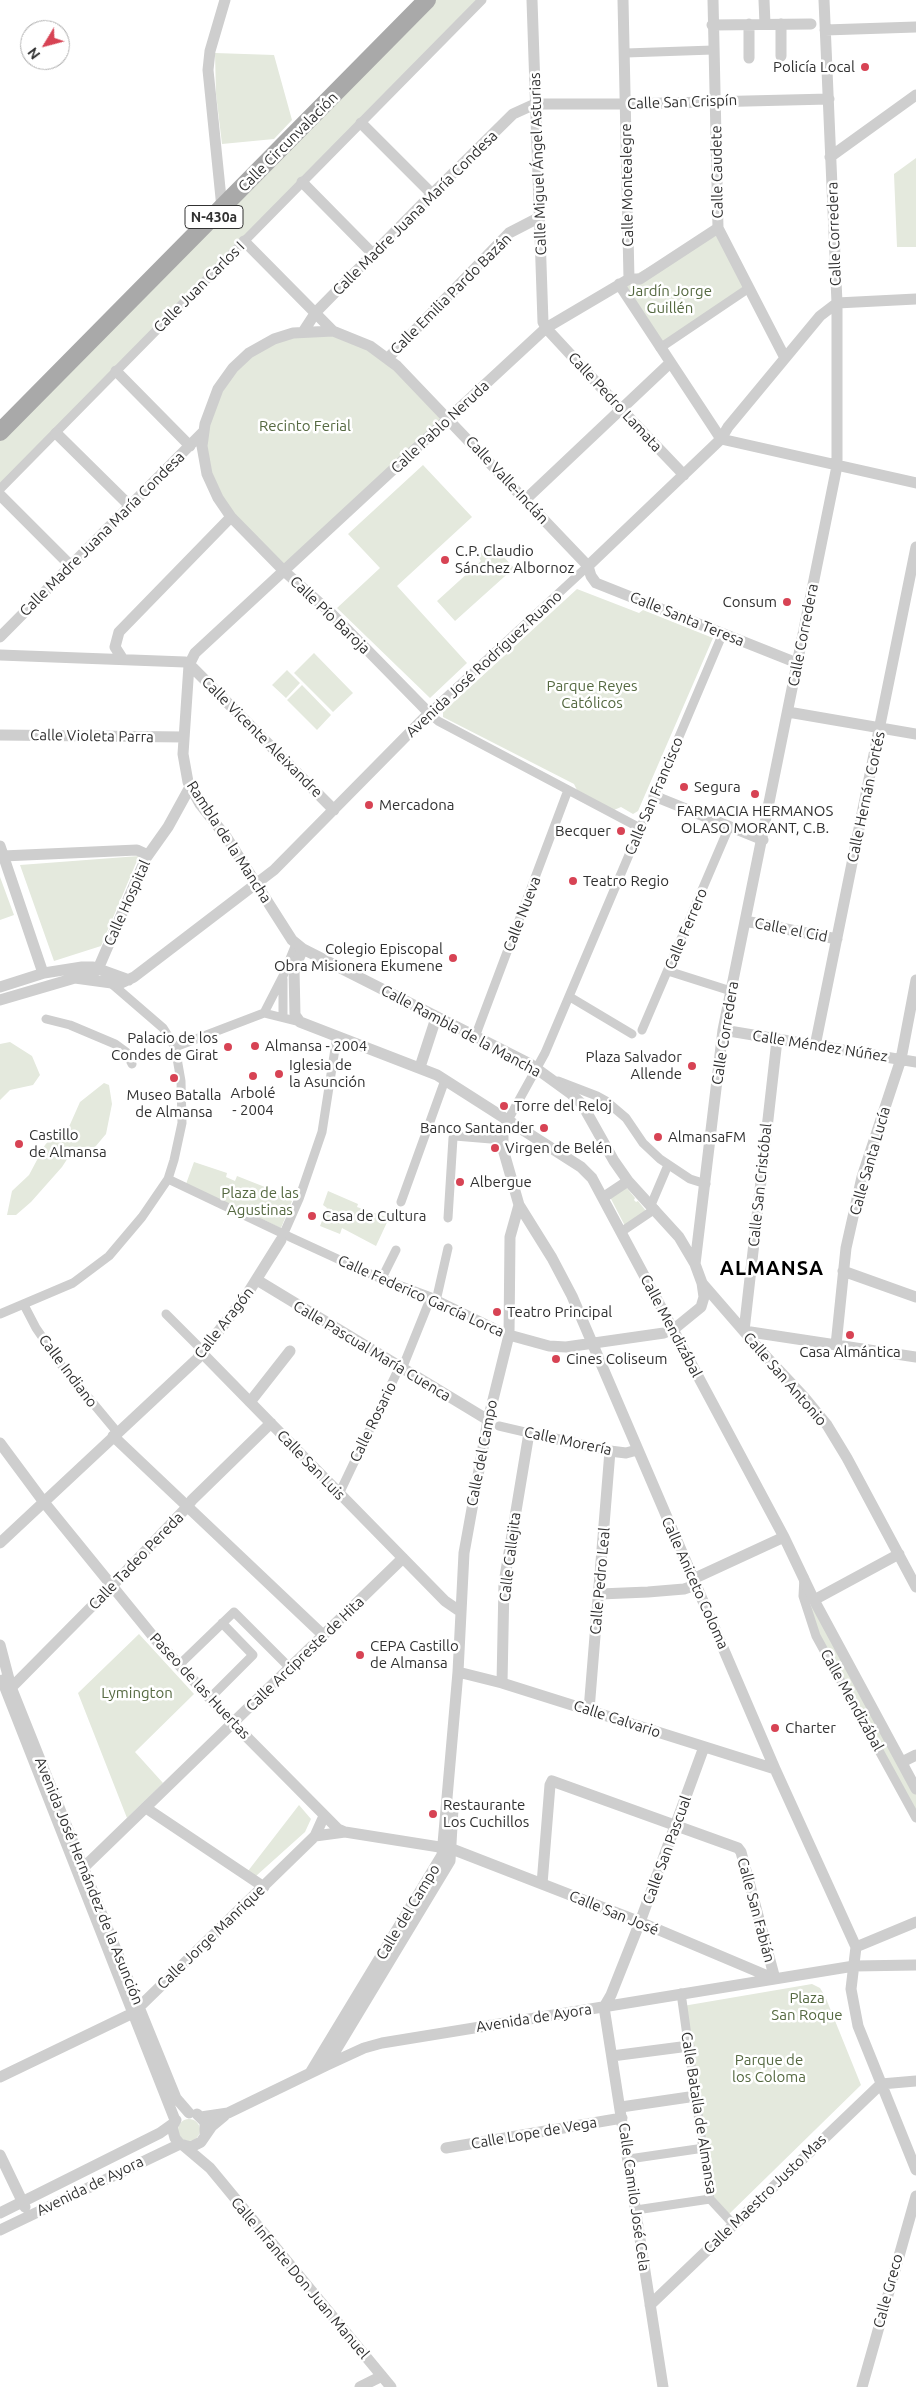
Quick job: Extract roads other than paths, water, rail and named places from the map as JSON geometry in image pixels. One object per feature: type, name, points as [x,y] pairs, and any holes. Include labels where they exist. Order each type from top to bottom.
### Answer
[{"type":"main road","name":"Calle Circunvalación","points":[[0,432],[428,0]]},
{"type":"street","points":[[222,208],[208,70],[210,51],[225,0]]},
{"type":"street","name":"Calle Juan Carlos I","points":[[0,489],[482,0]]},
{"type":"street","name":"Calle Miguel Ángel Asturias","points":[[532,0],[543,322],[546,328]]},
{"type":"street","name":"Calle Montealegre","points":[[623,0],[626,53],[624,282]]},
{"type":"street","name":"Calle Caudete","points":[[712,0],[718,228],[785,358]]},
{"type":"street","points":[[764,0],[765,24]]},
{"type":"street","name":"Calle Corredera","points":[[695,1264],[723,1030],[763,840],[837,466],[837,303],[824,0]]},
{"type":"street","points":[[749,24],[750,58]]},
{"type":"street","points":[[781,24],[781,56]]},
{"type":"street","points":[[712,25],[811,24]]},
{"type":"street","points":[[825,30],[916,27]]},
{"type":"street","points":[[626,53],[713,50]]},
{"type":"street","points":[[830,157],[916,95]]},
{"type":"street","name":"Calle San Crispín","points":[[535,104],[625,104],[829,99]]},
{"type":"street","name":"Calle Madre Juana María Condesa","points":[[303,332],[316,312],[513,114],[535,104]]},
{"type":"street","points":[[361,123],[432,194]]},
{"type":"street","points":[[302,182],[373,254]]},
{"type":"street","name":"Calle Emilia Pardo Bazán","points":[[388,358],[509,234],[540,217]]},
{"type":"street","name":"Calle Pablo Neruda","points":[[189,665],[195,653],[546,328],[624,282],[640,278],[718,228]]},
{"type":"street","name":"Calle Valle-Inclán","points":[[244,242],[333,331],[362,342],[388,358],[449,419],[588,566]]},
{"type":"street","points":[[624,282],[660,348],[721,440],[916,483]]},
{"type":"street","points":[[660,348],[749,288]]},
{"type":"street","points":[[837,303],[916,299]]},
{"type":"street","name":"Avenida José Rodríguez Ruano","points":[[129,980],[257,884],[429,714],[721,440],[728,427],[820,316],[837,303]]},
{"type":"street","name":"Calle Pedro Lamata","points":[[546,328],[684,475]]},
{"type":"street","points":[[204,431],[218,389],[241,360],[266,342],[303,332],[333,331]]},
{"type":"street","points":[[525,500],[670,363]]},
{"type":"street","points":[[116,371],[190,446]]},
{"type":"street","name":"Calle Madre Juana María Condesa","points":[[0,637],[204,431]]},
{"type":"street","name":"Calle Pío Baroja","points":[[204,431],[202,455],[207,474],[215,492],[231,517],[284,571],[331,613],[429,714]]},
{"type":"street","points":[[56,433],[130,506]]},
{"type":"street","points":[[0,495],[71,566]]},
{"type":"street","points":[[122,658],[115,647],[119,632],[231,517]]},
{"type":"street","name":"Calle Hernán Cortés","points":[[815,1046],[916,547]]},
{"type":"street","name":"Calle Santa Teresa","points":[[588,566],[591,576],[596,583],[797,663]]},
{"type":"street","name":"Calle San Francisco","points":[[508,1120],[536,1069],[570,998],[722,633]]},
{"type":"street","points":[[0,655],[180,661],[189,665]]},
{"type":"street","name":"Rambla de la Mancha","points":[[189,665],[184,764],[190,786],[257,884],[285,931],[299,946]]},
{"type":"street","name":"Calle Vicente Aleixandre","points":[[189,665],[334,810]]},
{"type":"street","points":[[788,712],[916,734]]},
{"type":"street","points":[[429,714],[438,721],[640,828]]},
{"type":"street","name":"Calle Violeta Parra","points":[[0,735],[184,737]]},
{"type":"street","name":"Calle Hospital","points":[[98,969],[148,854],[168,827],[190,786]]},
{"type":"street","name":"Calle Nueva","points":[[475,1037],[568,790]]},
{"type":"street","points":[[654,796],[763,840]]},
{"type":"street","name":"Calle Ferrero","points":[[642,1030],[729,827]]},
{"type":"street","points":[[45,979],[2,851],[137,850],[148,854]]},
{"type":"street","name":"Calle el Cid","points":[[745,921],[837,939]]},
{"type":"street","points":[[264,1013],[299,946]]},
{"type":"street","points":[[299,946],[294,969],[295,1015],[300,1022]]},
{"type":"street","name":"Calle Rambla de la Mancha","points":[[299,946],[536,1069],[552,1079],[582,1104],[614,1161],[628,1181],[679,1238],[695,1264],[702,1283]]},
{"type":"street","points":[[0,1000],[45,979],[82,967],[98,969],[129,980]]},
{"type":"street","points":[[75,978],[92,974],[98,969]]},
{"type":"street","points":[[668,971],[731,992]]},
{"type":"street","points":[[283,976],[283,1017]]},
{"type":"street","points":[[0,986],[45,979],[75,978],[112,984],[122,984],[129,980]]},
{"type":"street","name":"Calle Santa Lucía","points":[[836,1345],[843,1271],[862,1177],[901,1060],[916,980]]},
{"type":"street","points":[[0,1314],[73,1283],[109,1256],[142,1217],[168,1179],[181,1130],[181,1081],[175,1048],[163,1028],[112,984]]},
{"type":"street","points":[[570,998],[632,1034]]},
{"type":"street","points":[[175,1048],[264,1013],[300,1022]]},
{"type":"street","points":[[420,1067],[436,1018]]},
{"type":"street","points":[[46,1019],[70,1025],[115,1044],[126,1052],[132,1064]]},
{"type":"street","name":"Calle Mendizábal","points":[[300,1022],[420,1067],[445,1080],[581,1167],[592,1178],[674,1329],[784,1537],[814,1600],[916,1789]]},
{"type":"street","name":"Calle Méndez Núñez","points":[[723,1030],[916,1062]]},
{"type":"street","name":"Calle Aragón","points":[[0,1543],[202,1353],[257,1280],[282,1237],[299,1199],[322,1132],[337,1036]]},
{"type":"street","name":"Calle San Cristóbal","points":[[744,1331],[777,1040]]},
{"type":"street","points":[[552,1079],[597,1096],[606,1102],[626,1118],[652,1152],[690,1179],[706,1184]]},
{"type":"street","points":[[401,1202],[445,1080]]},
{"type":"street","points":[[448,1218],[454,1136],[503,1140],[503,1132],[508,1120]]},
{"type":"street","name":"Calle Aniceto Coloma","points":[[503,1140],[503,1149],[519,1205],[563,1278],[775,1768],[856,1947]]},
{"type":"street","points":[[622,1232],[653,1207],[668,1165]]},
{"type":"street","name":"Calle Federico García Lorca","points":[[168,1179],[232,1209],[282,1237],[434,1299],[509,1335],[549,1346],[566,1347],[591,1345],[664,1333],[674,1329]]},
{"type":"street","points":[[604,1197],[628,1181]]},
{"type":"street","name":"Calle del Campo","points":[[327,2064],[450,1861],[448,1848],[464,1553],[488,1420],[509,1335],[510,1237],[519,1205]]},
{"type":"street","name":"Calle Rosario","points":[[339,1494],[434,1299],[448,1248]]},
{"type":"street","points":[[382,1278],[396,1250]]},
{"type":"street","points":[[843,1271],[916,1297]]},
{"type":"street","name":"Calle Pascual María Cuenca","points":[[257,1280],[399,1368],[488,1420]]},
{"type":"street","points":[[674,1329],[701,1307],[704,1297],[702,1283]]},
{"type":"street","name":"Calle San Antonio","points":[[702,1283],[804,1396],[827,1425],[916,1587]]},
{"type":"street","name":"Calle Indiano","points":[[24,1305],[36,1328],[62,1366],[115,1434]]},
{"type":"street","name":"Calle San Luis","points":[[166,1314],[339,1494],[446,1602],[461,1612]]},
{"type":"street","points":[[744,1331],[916,1357]]},
{"type":"street","points":[[250,1402],[290,1351]]},
{"type":"street","name":"Calle Tadeo Pereda","points":[[6,1693],[112,1586],[192,1500],[270,1423]]},
{"type":"street","name":"Calle Morería","points":[[499,1426],[610,1451],[626,1452],[637,1450]]},
{"type":"street","name":"Calle Callejita","points":[[502,1683],[504,1583],[529,1433]]},
{"type":"street","points":[[115,1434],[187,1507],[323,1635]]},
{"type":"street","name":"Paseo de las Huertas","points":[[0,1443],[44,1501],[156,1640],[233,1723],[338,1829],[345,1832],[448,1848]]},
{"type":"street","name":"Calle Pedro Leal","points":[[589,1710],[600,1594],[610,1451]]},
{"type":"street","points":[[600,1594],[684,1589],[784,1537]]},
{"type":"street","points":[[814,1600],[899,1554]]},
{"type":"street","name":"Calle Arcipreste de Hita","points":[[80,1871],[403,1558]]},
{"type":"street","name":"Calle Mendizábal","points":[[804,1577],[803,1596],[816,1636],[916,1818]]},
{"type":"street","points":[[179,1665],[234,1612],[290,1668]]},
{"type":"street","points":[[210,1698],[252,1657],[252,1653],[222,1623]]},
{"type":"street","points":[[247,1648],[259,1636]]},
{"type":"street","name":"Avenida José Hernández de la Asunción","points":[[0,1645],[6,1693]]},
{"type":"street","name":"Calle Calvario","points":[[458,1672],[502,1683],[775,1768]]},
{"type":"street","name":"Avenida José Hernández de la Asunción","points":[[0,1673],[6,1693],[136,2010],[176,2098],[188,2113]]},
{"type":"street","name":"Calle San Pascual","points":[[604,2007],[611,1995],[640,1922],[704,1747]]},
{"type":"street","points":[[902,1762],[916,1755]]},
{"type":"street","points":[[542,1884],[550,1782],[555,1780],[677,1825]]},
{"type":"street","points":[[146,1808],[264,1887]]},
{"type":"street","name":"Calle Jorge Manrique","points":[[0,2077],[136,2010],[264,1887],[314,1836],[324,1816]]},
{"type":"street","name":"Calle San Fabián","points":[[677,1825],[740,1850],[775,1979]]},
{"type":"street","points":[[314,1836],[345,1832]]},
{"type":"street","name":"Calle del Campo","points":[[310,2073],[448,1848]]},
{"type":"street","name":"Calle San José","points":[[448,1848],[640,1922],[775,1979]]},
{"type":"street","points":[[916,1922],[856,1947],[851,1989],[855,2012],[881,2084],[916,2170]]},
{"type":"street","name":"Avenida de Ayora","points":[[203,2139],[212,2126],[228,2113],[327,2064],[364,2048],[400,2040],[854,1966],[916,1965]]},
{"type":"street","name":"Calle Batalla de Almansa","points":[[681,1993],[710,2198],[734,2225]]},
{"type":"street","name":"Calle Camilo José Cela","points":[[604,2007],[629,2159],[662,2387]]},
{"type":"street","name":"Avenida José Hernández de la Asunción","points":[[136,2010],[174,2122]]},
{"type":"street","points":[[349,2027],[351,2040],[364,2048]]},
{"type":"street","points":[[612,2056],[689,2046]]},
{"type":"street","points":[[881,2084],[916,2081]]},
{"type":"street","name":"Calle Maestro Justo Mas","points":[[650,2304],[881,2084]]},
{"type":"street","name":"Calle Lope de Vega","points":[[446,2148],[696,2096]]},
{"type":"street","points":[[188,2113],[201,2117],[206,2126],[203,2139],[193,2146],[182,2145],[173,2136],[174,2122],[182,2114],[188,2113]]},
{"type":"street","name":"Avenida de Ayora","points":[[201,2117],[228,2113]]},
{"type":"street","name":"Avenida de Ayora","points":[[0,2213],[160,2134],[174,2122]]},
{"type":"street","name":"Calle Infante Don Juan Manuel","points":[[203,2139],[204,2157],[210,2168]]},
{"type":"street","name":"Avenida de Ayora","points":[[0,2230],[182,2145]]},
{"type":"street","name":"Calle Infante Don Juan Manuel","points":[[182,2145],[210,2168],[391,2387]]},
{"type":"street","points":[[629,2159],[704,2148]]},
{"type":"street","points":[[0,2155],[29,2216]]},
{"type":"street","name":"Calle Greco","points":[[862,2387],[916,2196]]},
{"type":"street","points":[[636,2210],[710,2198]]},
{"type":"street","points":[[360,2387],[382,2376]]},
{"type":"place","name":"Policía Local","points":[[865,67]]},
{"type":"place","name":"C.P. Claudio Sánchez Albornoz","points":[[445,560]]},
{"type":"place","name":"Consum","points":[[787,602]]},
{"type":"place","name":"Segura","points":[[684,787]]},
{"type":"place","name":"FARMACIA HERMANOS OLASO MORANT, C.B.","points":[[755,794]]},
{"type":"place","name":"Mercadona","points":[[369,805]]},
{"type":"place","name":"Becquer","points":[[621,831]]},
{"type":"place","name":"Teatro Regio","points":[[573,881]]},
{"type":"place","name":"Colegio Episcopal Obra Misionera Ekumene","points":[[453,958]]},
{"type":"place","name":"Almansa - 2004","points":[[255,1046]]},
{"type":"place","name":"Palacio de los Condes de Girat","points":[[228,1047]]},
{"type":"place","name":"Plaza Salvador Allende","points":[[692,1066]]},
{"type":"place","name":"Iglesia de la Asunción","points":[[279,1074]]},
{"type":"place","name":"Arbolé - 2004","points":[[253,1076]]},
{"type":"place","name":"Museo Batalla de Almansa","points":[[174,1078]]},
{"type":"place","name":"Torre del Reloj","points":[[504,1106]]},
{"type":"place","name":"Banco Santander","points":[[544,1128]]},
{"type":"place","name":"AlmansaFM","points":[[658,1137]]},
{"type":"place","name":"Castillo de Almansa","points":[[19,1144]]},
{"type":"place","name":"Virgen de Belén","points":[[495,1148]]},
{"type":"place","name":"Albergue","points":[[460,1182]]},
{"type":"place","name":"Casa de Cultura","points":[[312,1216]]},
{"type":"place","name":"Teatro Principal","points":[[497,1312]]},
{"type":"place","name":"Casa Almántica","points":[[850,1335]]},
{"type":"place","name":"Cines Coliseum","points":[[556,1359]]},
{"type":"place","name":"CEPA Castillo de Almansa","points":[[360,1655]]},
{"type":"place","name":"Charter","points":[[775,1728]]},
{"type":"place","name":"Restaurante Los Cuchillos","points":[[433,1814]]},
{"type":"district","name":"ALMANSA","points":[[772,1268]]},
{"type":"park label","name":"Jardín Jorge Guillén","points":[[670,300]]},
{"type":"park label","name":"Recinto Ferial","points":[[305,426]]},
{"type":"park label","name":"Parque Reyes Católicos","points":[[592,694]]},
{"type":"park label","name":"Plaza de las Agustinas","points":[[260,1202]]},
{"type":"park label","name":"Lymington","points":[[137,1693]]},
{"type":"park label","name":"Plaza San Roque","points":[[807,2006]]},
{"type":"park label","name":"Parque de los Coloma","points":[[769,2068]]}]
